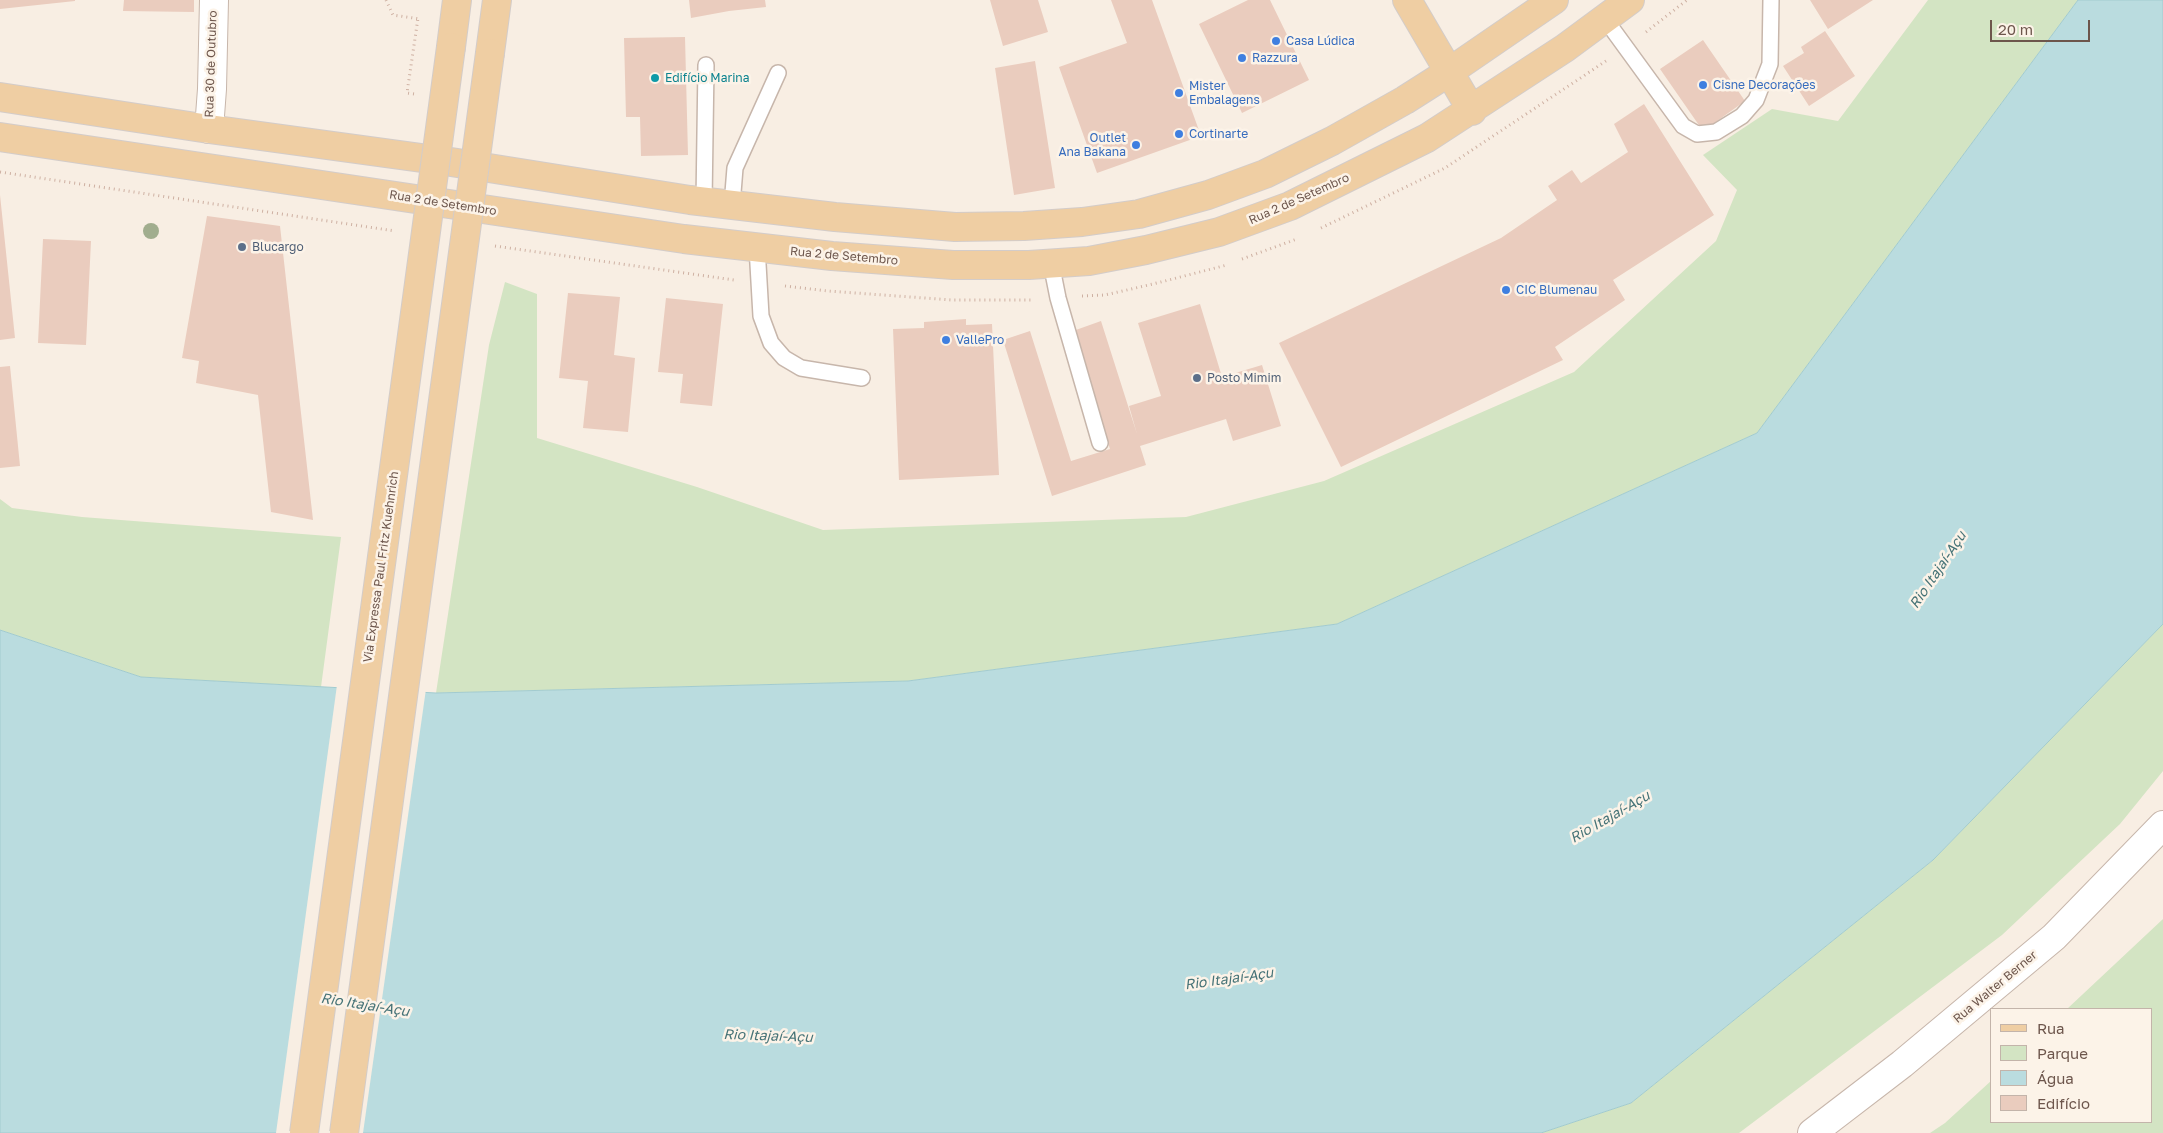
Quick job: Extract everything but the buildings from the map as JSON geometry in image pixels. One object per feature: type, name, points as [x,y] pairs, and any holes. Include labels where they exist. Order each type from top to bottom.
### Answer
[{"type":"main road","points":[[344,1133],[497,0]]},
{"type":"main road","points":[[1407,0],[1472,111]]},
{"type":"main road","points":[[0,97],[452,162],[704,202],[835,217],[955,227],[1033,225],[1139,214],[1208,195],[1265,174],[1332,141],[1449,72],[1554,0]]},
{"type":"main road","name":"Rua 2 de Setembro","points":[[0,137],[684,239],[832,256],[953,265],[1029,265],[1089,261],[1146,250],[1253,220],[1298,202],[1428,138],[1472,111],[1606,20],[1630,0]]},
{"type":"main road","name":"Via Expressa Paul Fritz Kuehnrich","points":[[304,1133],[454,24]]},
{"type":"street","name":"Rua 30 de Outubro","points":[[209,128],[214,0]]},
{"type":"street","name":"Rua Walter Berner","points":[[1812,1133],[1902,1064],[2054,937],[2163,825]]},
{"type":"lane","points":[[1606,20],[1683,126],[1697,134],[1716,132],[1742,116],[1756,100],[1770,64],[1771,0]]},
{"type":"lane","points":[[704,202],[706,65]]},
{"type":"lane","points":[[732,205],[735,168],[778,73]]},
{"type":"lane","points":[[757,247],[761,316],[771,343],[784,358],[801,368],[862,378]]},
{"type":"lane","points":[[1051,263],[1058,298],[1100,444]]},
{"type":"path","points":[[386,0],[393,15],[418,18],[431,32],[454,24]]},
{"type":"green space","points":[[1928,0],[2078,0],[1757,433],[1337,624],[908,681],[436,693],[489,345],[505,282],[537,294],[537,438],[697,487],[823,530],[1186,517],[1324,481],[1574,372],[1716,241],[1737,190],[1703,155],[1772,109],[1838,121]]},
{"type":"green space","points":[[0,499],[12,508],[82,517],[341,537],[321,687],[141,677],[0,630]]},
{"type":"green space","points":[[2163,624],[2163,771],[2120,824],[2002,935],[1739,1133],[1541,1133],[1631,1103],[1933,860]]},
{"type":"green space","points":[[2163,919],[2163,1133],[1930,1133],[1945,1123],[1990,1082],[1990,1123],[2153,1123],[2153,1008],[2068,1008]]},
{"type":"water","name":"Rio Itajaí-Açu","points":[[2078,0],[2163,0],[2163,624],[1933,860],[1631,1103],[1541,1133],[0,1133],[0,630],[141,677],[436,693],[908,681],[1337,624],[1757,433]]},
{"type":"pier","points":[[337,685],[426,689],[363,1133],[276,1133]]},
{"type":"place","name":"Casa Lúdica","points":[[1276,41]]},
{"type":"place","name":"Razzura","points":[[1242,58]]},
{"type":"place","name":"Edifício Marina","points":[[655,78]]},
{"type":"place","name":"Cisne Decorações","points":[[1703,85]]},
{"type":"place","name":"Mister Embalagens","points":[[1179,93]]},
{"type":"place","name":"Cortinarte","points":[[1179,134]]},
{"type":"place","name":"Outlet Ana Bakana","points":[[1136,145]]},
{"type":"place","name":"Blucargo","points":[[242,247]]},
{"type":"place","name":"CIC Blumenau","points":[[1506,290]]},
{"type":"place","name":"VallePro","points":[[946,340]]},
{"type":"place","name":"Posto Mimim","points":[[1197,378]]}]
